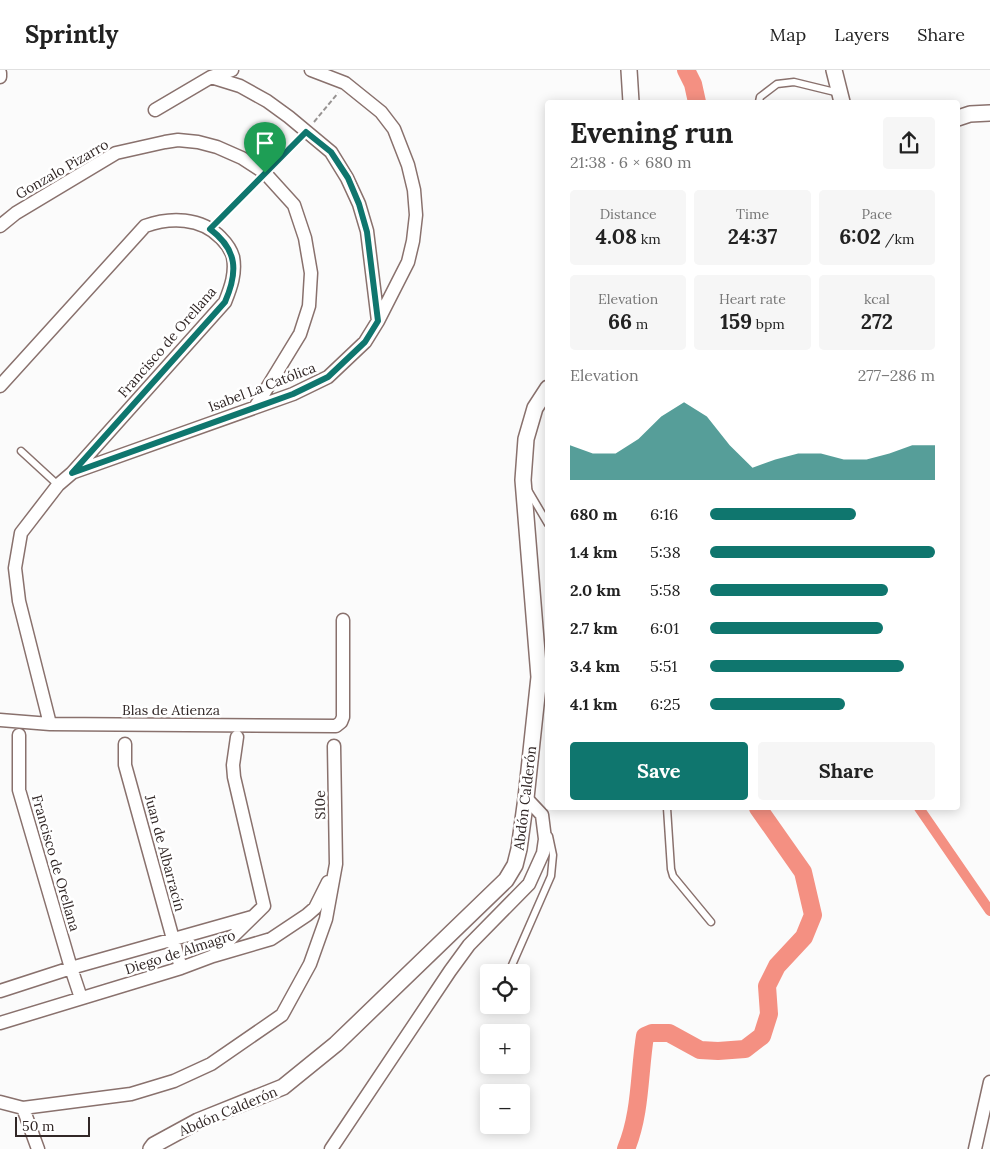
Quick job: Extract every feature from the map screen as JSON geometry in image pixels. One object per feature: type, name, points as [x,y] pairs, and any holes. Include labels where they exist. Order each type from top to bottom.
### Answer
[{"type":"street","points":[[155,110],[211,77],[232,70]]},
{"type":"street","name":"Isabel La Católica","points":[[72,473],[293,394],[328,377],[365,342],[378,321],[408,262],[412,248],[416,215],[414,190],[408,165],[394,129],[381,112],[345,83],[311,70]]},
{"type":"street","points":[[629,70],[631,100]]},
{"type":"street","points":[[834,70],[841,98]]},
{"type":"street","points":[[211,77],[240,86],[267,101],[331,152],[348,178],[359,204],[367,232],[378,321]]},
{"type":"street","points":[[960,117],[970,114],[990,113]]},
{"type":"street","name":"Gonzalo Pizarro","points":[[0,226],[16,213],[116,154],[165,142],[178,140],[198,142],[217,147],[242,158],[265,173],[294,205],[305,238],[311,273],[309,306],[300,334],[256,406]]},
{"type":"street","name":"Francisco de Orellana","points":[[0,386],[145,226],[159,221],[192,221],[210,229],[227,244],[232,256],[234,271],[232,286],[225,302],[72,473],[58,484],[21,533],[15,568],[20,600],[50,724]]},
{"type":"street","name":"Abdón Calderón","points":[[150,1149],[198,1121],[283,1088],[336,1044],[506,880],[515,864],[526,798],[538,677],[523,480],[526,439],[534,408],[545,392]]},
{"type":"street","name":"Blas de Atienza","points":[[0,720],[50,724],[336,726],[343,717],[343,620]]},
{"type":"street","name":"Francisco de Orellana","points":[[19,735],[19,790],[71,968],[82,998]]},
{"type":"street","points":[[213,956],[262,909],[264,902],[234,777],[233,764],[237,737]]},
{"type":"street","name":"Juan de Albarracín","points":[[125,744],[126,765],[181,968]]},
{"type":"street","name":"S10e","points":[[23,1108],[132,1094],[174,1081],[211,1064],[282,1016],[313,955],[326,919],[336,864],[334,746]]},
{"type":"street","points":[[331,1149],[469,945],[529,884],[543,853],[545,840],[542,815],[526,798]]},
{"type":"street","name":"Diego de Almagro","points":[[0,1023],[271,939],[307,916],[315,908],[336,864]]},
{"type":"street","name":"Diego de Almagro","points":[[0,991],[172,938],[252,917]]},
{"type":"street","points":[[975,1149],[990,1082]]},
{"type":"street","points":[[0,1102],[23,1108],[38,1149]]},
{"type":"lane","points":[[759,100],[760,97],[777,84],[794,82],[841,98]]},
{"type":"lane","points":[[21,451],[58,484]]},
{"type":"lane","points":[[523,480],[545,519]]},
{"type":"lane","points":[[667,810],[673,876],[711,922]]},
{"type":"lane","points":[[512,964],[551,876],[553,855],[544,823]]},
{"type":"path","points":[[210,229],[306,132],[345,83]]},
{"type":"waterway","points":[[686,70],[693,84],[697,100]]},
{"type":"waterway","points":[[626,1149],[637,1107],[645,1036],[652,1033],[669,1033],[700,1050],[745,1049],[762,1036],[769,1014],[767,986],[777,966],[804,937],[813,915],[803,872],[759,810]]},
{"type":"waterway","points":[[920,810],[990,911]]},
{"type":"route","points":[[306,132],[331,152],[348,178],[359,204],[367,232],[378,321],[365,342],[328,377],[293,394],[72,473],[225,302],[232,286],[234,271],[232,256],[227,244],[210,229],[265,173],[306,132]]}]
